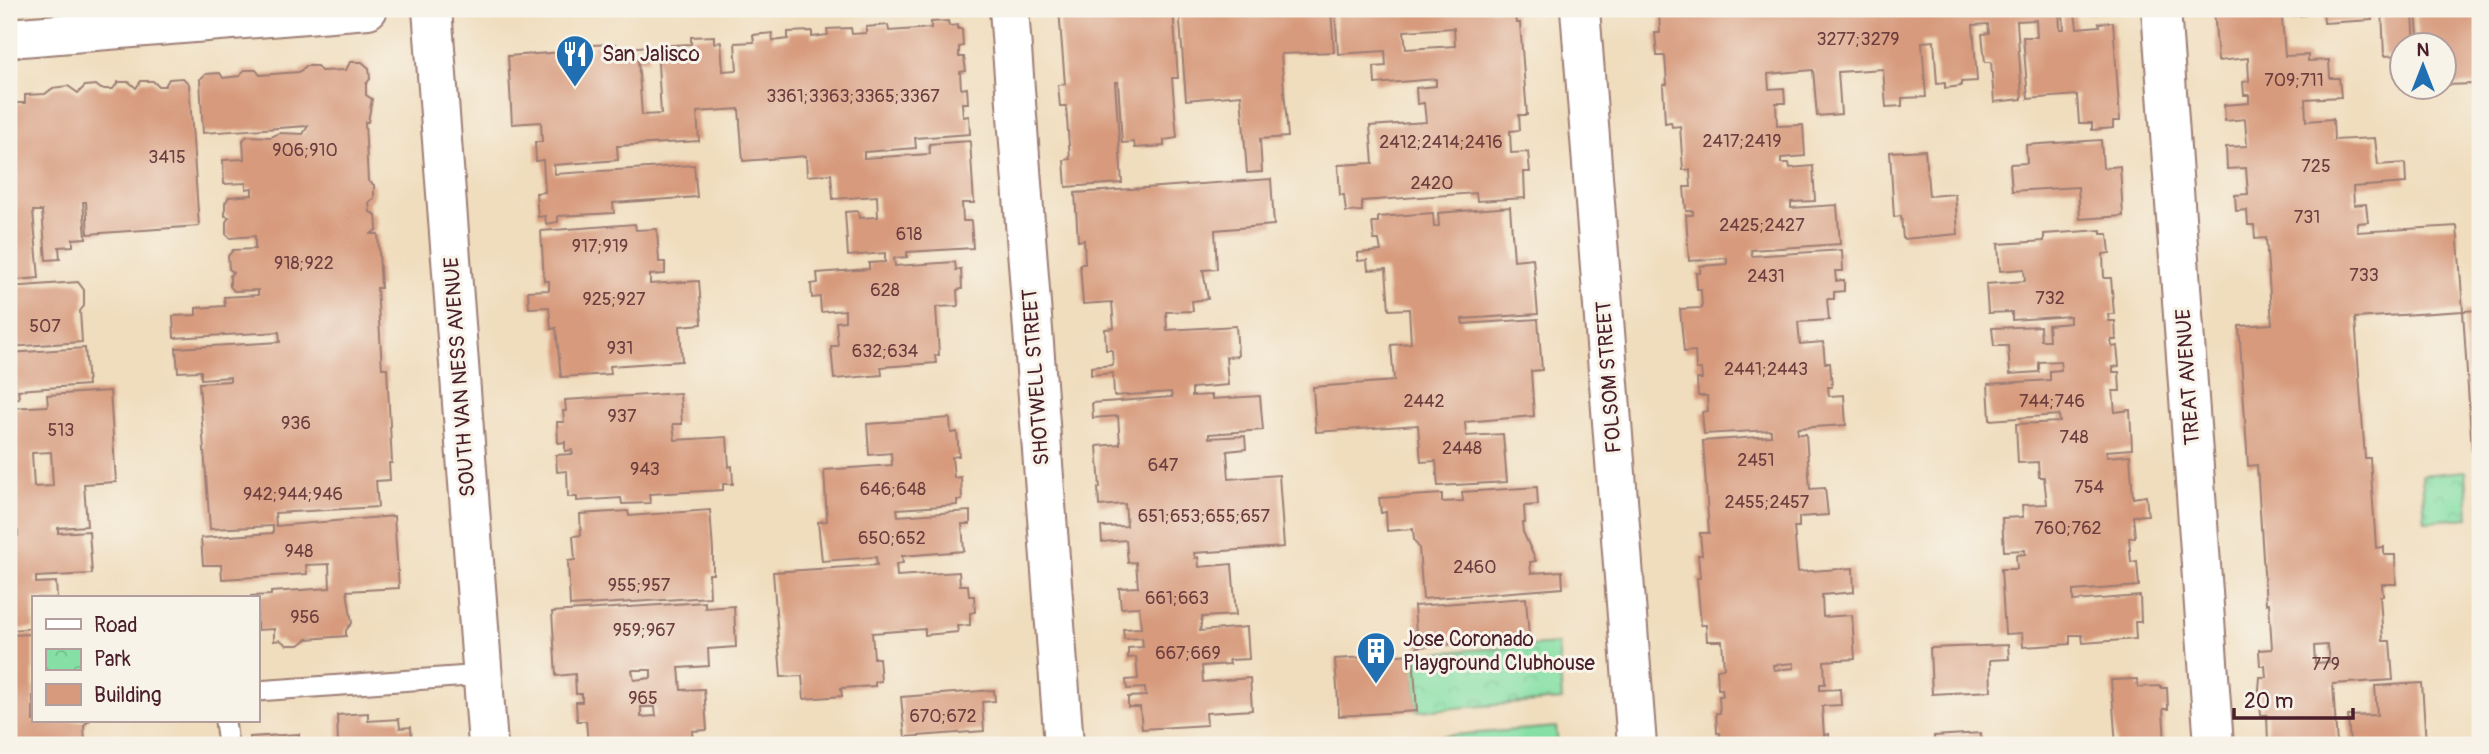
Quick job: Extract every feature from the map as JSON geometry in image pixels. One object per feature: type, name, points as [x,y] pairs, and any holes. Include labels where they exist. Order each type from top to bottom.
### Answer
[{"type":"street","points":[[9,38],[304,11],[368,9]]},
{"type":"street","name":"SOUTH VAN NESS AVENUE","points":[[432,9],[488,745]]},
{"type":"street","name":"SHOTWELL STREET","points":[[1009,9],[1064,745]]},
{"type":"street","name":"FOLSOM STREET","points":[[1580,9],[1637,745]]},
{"type":"street","name":"TREAT AVENUE","points":[[2161,9],[2214,745]]},
{"type":"lane","points":[[259,691],[483,675]]},
{"type":"lane","points":[[225,722],[228,745]]},
{"type":"green space","points":[[2466,471],[2469,518],[2425,521],[2422,475]]},
{"type":"green space","points":[[1558,644],[1562,700],[1417,711],[1413,654]]},
{"type":"green space","points":[[1556,727],[1558,745],[1327,745]]},
{"type":"building","points":[[1059,9],[1131,9],[1132,15],[1149,14],[1149,9],[1173,9],[1178,78],[1172,78],[1177,138],[1164,140],[1164,146],[1135,148],[1134,142],[1122,143],[1118,82],[1115,82],[1122,183],[1066,187],[1064,160],[1070,159],[1066,106],[1060,106],[1058,85],[1065,84]]},
{"type":"building","points":[[1179,9],[1331,9],[1334,52],[1281,54],[1288,137],[1260,139],[1262,172],[1247,173],[1241,95],[1186,100]]},
{"type":"building","points":[[1335,9],[1514,9],[1516,23],[1520,23],[1527,115],[1519,115],[1520,130],[1510,131],[1511,153],[1528,152],[1530,172],[1524,172],[1525,198],[1477,201],[1476,193],[1362,201],[1362,211],[1346,212],[1344,195],[1340,195],[1338,165],[1373,163],[1370,126],[1426,122],[1424,103],[1417,104],[1416,88],[1436,86],[1436,79],[1375,84],[1374,67],[1386,66],[1385,51],[1338,54]],"holes":[[[1454,28],[1455,46],[1406,49],[1404,31]]]},
{"type":"building","points":[[1659,9],[2059,9],[2060,29],[2064,29],[2063,14],[2075,13],[2077,28],[2113,22],[2120,121],[2113,121],[2113,128],[2092,130],[2092,123],[2079,123],[2077,95],[2028,99],[2023,37],[2037,37],[2036,20],[2017,21],[2022,99],[1994,102],[1991,62],[1985,62],[1982,34],[1989,33],[1988,24],[1973,25],[1977,81],[1961,82],[1961,86],[1945,88],[1945,83],[1937,84],[1934,41],[1922,42],[1926,97],[1902,98],[1902,106],[1886,107],[1883,69],[1838,72],[1841,114],[1817,116],[1813,70],[1768,74],[1769,89],[1784,88],[1785,103],[1776,103],[1777,126],[1803,125],[1805,156],[1781,158],[1781,163],[1789,163],[1790,168],[1813,166],[1815,201],[1791,202],[1791,208],[1837,205],[1840,244],[1751,250],[1752,256],[1842,250],[1843,271],[1835,271],[1836,281],[1844,280],[1844,291],[1834,292],[1834,299],[1827,299],[1829,320],[1798,322],[1800,344],[1823,342],[1825,363],[1830,363],[1832,387],[1828,387],[1829,396],[1844,395],[1846,425],[1797,428],[1798,434],[1806,434],[1810,489],[1825,488],[1828,515],[1799,517],[1799,527],[1794,527],[1798,572],[1853,568],[1854,592],[1822,595],[1823,617],[1852,615],[1855,659],[1824,661],[1825,684],[1820,684],[1820,690],[1840,689],[1841,705],[1822,706],[1824,735],[1829,734],[1830,745],[1718,745],[1718,741],[1721,741],[1720,733],[1717,733],[1716,713],[1720,713],[1719,696],[1723,696],[1722,689],[1718,689],[1717,669],[1724,668],[1722,641],[1707,641],[1706,625],[1701,625],[1697,578],[1700,578],[1698,555],[1702,555],[1700,533],[1709,533],[1703,441],[1771,436],[1771,430],[1704,434],[1702,412],[1708,411],[1707,396],[1698,396],[1697,379],[1702,379],[1701,369],[1696,369],[1695,351],[1684,352],[1680,309],[1702,308],[1701,289],[1697,289],[1696,273],[1700,273],[1700,266],[1727,264],[1727,258],[1689,261],[1686,215],[1693,215],[1693,211],[1686,211],[1684,187],[1691,187],[1690,170],[1683,170],[1680,126],[1672,127],[1671,122],[1665,123],[1665,56],[1657,56],[1655,33],[1660,33]],"holes":[[[1794,663],[1794,668],[1774,670],[1773,665]]]},
{"type":"building","points":[[2083,9],[2109,9],[2109,12],[2084,14]]},
{"type":"building","points":[[2214,9],[2305,9],[2306,15],[2282,17],[2285,56],[2308,55],[2308,61],[2329,60],[2330,78],[2339,78],[2341,97],[2305,99],[2306,121],[2333,119],[2334,140],[2375,138],[2378,165],[2405,163],[2406,183],[2353,187],[2354,205],[2366,204],[2368,222],[2357,223],[2357,232],[2457,226],[2463,311],[2355,318],[2365,458],[2370,458],[2376,548],[2384,547],[2384,555],[2395,555],[2396,584],[2382,584],[2383,596],[2380,596],[2383,641],[2390,641],[2393,680],[2333,684],[2337,745],[2263,745],[2268,743],[2267,715],[2261,715],[2259,689],[2260,677],[2266,677],[2265,666],[2260,666],[2259,650],[2272,649],[2269,603],[2266,604],[2257,465],[2248,466],[2239,326],[2272,324],[2266,238],[2255,239],[2254,225],[2248,225],[2247,210],[2236,211],[2235,195],[2248,194],[2246,168],[2227,169],[2226,147],[2247,146],[2245,119],[2225,121],[2224,105],[2249,103],[2249,95],[2244,95],[2243,82],[2249,81],[2248,58],[2218,61]],"holes":[[[2327,645],[2329,662],[2315,663],[2314,646]]]},
{"type":"building","points":[[2323,9],[2371,9],[2372,20],[2324,23]]},
{"type":"building","points":[[2382,9],[2480,9],[2480,153],[2474,84],[2458,85],[2458,32],[2418,32],[2416,13],[2413,13],[2414,32],[2388,32],[2388,56],[2384,56]]},
{"type":"building","points":[[948,21],[949,26],[958,25],[958,29],[962,29],[963,46],[959,47],[959,57],[964,57],[966,71],[960,72],[961,89],[967,88],[968,103],[962,103],[963,117],[969,116],[970,134],[915,138],[916,148],[864,152],[864,158],[930,154],[929,144],[970,141],[974,203],[962,203],[963,221],[971,221],[973,248],[907,252],[907,257],[894,258],[895,266],[955,262],[956,270],[961,269],[962,289],[957,290],[958,306],[936,307],[939,355],[935,355],[936,363],[881,367],[882,375],[834,379],[831,346],[838,346],[836,322],[845,321],[845,310],[821,312],[820,297],[812,298],[811,284],[818,283],[817,273],[869,269],[869,263],[885,262],[885,253],[848,256],[845,212],[858,211],[859,218],[878,217],[877,196],[833,199],[831,174],[807,176],[806,156],[743,161],[739,109],[697,112],[699,141],[617,146],[618,160],[554,165],[555,174],[694,165],[697,197],[613,203],[614,213],[558,216],[558,222],[546,224],[545,216],[538,217],[536,193],[545,192],[543,160],[536,161],[535,142],[542,142],[541,122],[512,124],[508,56],[593,50],[592,45],[616,44],[616,49],[649,46],[649,60],[638,60],[642,115],[661,114],[657,46],[691,44],[691,37],[714,36],[714,43],[721,42],[723,71],[737,70],[735,43],[754,42],[753,35],[772,33],[773,41],[788,39],[788,32],[812,31],[812,37],[828,35],[827,29],[851,28],[852,34],[866,33],[866,27],[888,25],[889,31],[931,28],[931,22]]},
{"type":"building","points":[[350,62],[362,62],[369,68],[370,79],[366,84],[366,95],[372,99],[368,122],[365,122],[368,181],[374,185],[374,198],[369,202],[370,212],[376,215],[377,229],[371,234],[378,234],[381,288],[377,288],[382,368],[387,368],[392,463],[389,463],[390,480],[376,481],[378,507],[275,513],[276,526],[394,516],[399,588],[347,591],[352,623],[346,630],[346,636],[307,639],[299,645],[287,645],[280,640],[274,641],[274,629],[259,630],[259,596],[251,596],[330,588],[329,564],[306,565],[307,574],[222,579],[221,565],[203,565],[201,538],[273,533],[273,526],[210,529],[199,383],[230,381],[230,377],[201,379],[201,371],[178,372],[176,348],[280,342],[279,332],[174,338],[173,316],[196,315],[196,308],[225,306],[224,297],[258,295],[258,290],[234,291],[230,286],[233,272],[229,269],[228,256],[233,250],[255,249],[255,236],[230,238],[226,234],[229,217],[225,216],[225,203],[229,197],[252,195],[252,188],[246,189],[246,183],[224,184],[223,160],[244,159],[243,140],[247,136],[303,134],[308,126],[203,133],[200,79],[206,74],[220,73],[223,78],[240,76],[244,70],[256,70],[260,75],[299,72],[306,66],[317,66],[321,71],[346,70]]},
{"type":"building","points":[[183,78],[189,84],[199,226],[88,234],[86,202],[83,202],[86,238],[73,239],[73,246],[59,247],[60,259],[46,260],[42,211],[33,211],[39,278],[17,280],[16,269],[9,269],[9,239],[13,238],[13,232],[9,233],[9,103],[25,103],[25,95],[45,94],[53,88],[68,86],[78,93],[85,86],[96,85],[101,89],[113,89],[118,82],[129,82],[136,88],[141,81],[153,81],[158,86],[165,86],[169,79]]},
{"type":"building","points":[[2101,140],[2103,168],[2120,166],[2123,216],[2080,219],[2078,187],[2012,191],[2010,164],[2027,163],[2026,145]]},
{"type":"building","points":[[1925,150],[1929,196],[1955,194],[1958,234],[1903,239],[1901,216],[1894,217],[1890,152]]},
{"type":"building","points":[[1271,179],[1274,225],[1215,230],[1217,269],[1203,270],[1208,299],[1192,301],[1193,311],[1166,312],[1167,330],[1236,326],[1238,356],[1226,357],[1228,385],[1192,388],[1192,396],[1212,395],[1212,399],[1260,396],[1263,430],[1209,434],[1209,438],[1245,436],[1246,449],[1227,451],[1229,479],[1279,475],[1284,547],[1194,553],[1195,558],[1198,557],[1199,567],[1232,564],[1236,615],[1202,617],[1200,631],[1247,627],[1249,659],[1229,660],[1230,664],[1202,666],[1203,682],[1250,678],[1252,710],[1206,713],[1207,725],[1142,729],[1140,707],[1128,707],[1128,697],[1146,696],[1145,688],[1127,689],[1126,680],[1138,679],[1136,657],[1128,658],[1128,648],[1143,647],[1142,638],[1124,639],[1123,629],[1141,628],[1139,607],[1121,608],[1119,588],[1138,587],[1136,562],[1128,563],[1126,540],[1102,542],[1101,527],[1127,526],[1125,504],[1099,506],[1097,446],[1120,444],[1118,416],[1093,418],[1092,403],[1172,397],[1171,392],[1114,396],[1113,373],[1091,375],[1091,367],[1113,365],[1112,350],[1106,350],[1105,329],[1114,328],[1112,302],[1083,304],[1080,264],[1085,264],[1084,240],[1078,241],[1075,193]]},
{"type":"building","points":[[1510,207],[1514,260],[1533,258],[1538,314],[1462,319],[1463,324],[1538,319],[1542,370],[1531,371],[1534,416],[1465,422],[1466,436],[1503,434],[1507,482],[1438,486],[1436,461],[1421,462],[1418,425],[1316,432],[1313,387],[1394,381],[1391,345],[1411,343],[1409,309],[1389,310],[1386,269],[1368,270],[1367,260],[1358,261],[1358,253],[1381,251],[1379,240],[1374,240],[1372,222],[1378,222],[1378,217],[1433,213],[1434,227],[1439,226],[1438,213]]},
{"type":"building","points":[[635,224],[636,230],[657,229],[659,262],[665,262],[665,274],[650,275],[650,284],[699,281],[702,324],[680,326],[682,361],[610,366],[611,374],[561,377],[556,328],[551,329],[549,307],[529,308],[528,291],[549,290],[549,281],[544,281],[541,231]]},
{"type":"building","points":[[2101,230],[2101,234],[2108,234],[2110,253],[2103,254],[2104,278],[2111,278],[2114,314],[2108,314],[2109,321],[2115,321],[2116,340],[2111,340],[2112,347],[2117,346],[2119,366],[2113,367],[2113,372],[2119,372],[2120,391],[2113,391],[2115,412],[2130,410],[2132,449],[2106,451],[2107,457],[2130,455],[2133,498],[2146,496],[2148,515],[2133,516],[2135,537],[2129,538],[2131,562],[2137,561],[2139,586],[2073,591],[2073,601],[2140,596],[2141,622],[2135,622],[2136,639],[2083,643],[2082,635],[2070,635],[2070,644],[2023,647],[2022,633],[2005,634],[2001,569],[2017,569],[2016,555],[2025,554],[2025,550],[2004,551],[2002,518],[2023,517],[2022,505],[2047,504],[2044,477],[2039,477],[2038,462],[2018,463],[2016,424],[2060,422],[2059,415],[1990,420],[1988,384],[2050,380],[2050,371],[2061,370],[2060,361],[2039,362],[2039,372],[2010,374],[2008,346],[1994,346],[1992,328],[2040,326],[2041,340],[2049,340],[2048,325],[2070,323],[2070,316],[2012,320],[2012,312],[1988,313],[1986,284],[2025,281],[2024,269],[2000,271],[1998,244],[2044,241],[2044,234]]},
{"type":"building","points":[[78,282],[84,290],[84,306],[80,311],[82,342],[9,347],[9,287]]},
{"type":"building","points":[[2480,310],[2480,450],[2472,451],[2463,311]]},
{"type":"building","points":[[85,348],[88,385],[18,390],[19,398],[9,399],[9,353]]},
{"type":"building","points":[[110,391],[116,482],[84,484],[87,526],[58,528],[58,533],[89,531],[92,574],[36,577],[36,583],[56,582],[57,596],[32,596],[32,628],[12,630],[11,623],[9,624],[9,537],[18,536],[18,531],[9,531],[9,408],[48,406],[47,395]],"holes":[[[51,452],[53,486],[34,487],[32,453]]]},
{"type":"building","points":[[680,393],[682,424],[673,424],[675,440],[727,437],[733,484],[723,484],[723,490],[649,494],[650,503],[622,504],[621,498],[577,501],[577,497],[568,497],[567,471],[557,472],[556,455],[573,454],[572,450],[565,451],[565,442],[558,443],[557,422],[564,422],[565,400]]},
{"type":"building","points":[[950,418],[951,433],[957,432],[959,456],[952,457],[954,478],[961,477],[962,500],[957,500],[957,505],[897,509],[898,516],[970,511],[970,524],[962,524],[964,551],[902,556],[903,563],[896,564],[897,576],[959,572],[960,585],[968,585],[969,596],[974,596],[975,612],[970,613],[970,625],[957,626],[958,632],[925,635],[925,629],[872,633],[874,658],[879,658],[881,681],[875,682],[875,686],[841,688],[842,696],[804,699],[802,676],[781,677],[773,572],[877,565],[876,557],[822,561],[818,522],[827,521],[824,470],[892,465],[891,453],[869,455],[867,424]]},
{"type":"building","points":[[1537,487],[1538,505],[1524,506],[1525,523],[1522,523],[1523,532],[1536,561],[1530,562],[1531,573],[1562,571],[1563,588],[1423,599],[1419,548],[1414,540],[1413,529],[1387,531],[1386,512],[1381,513],[1379,498],[1442,494],[1442,502],[1463,501],[1462,492]]},
{"type":"building","points":[[710,510],[713,574],[709,574],[710,597],[570,606],[568,561],[575,560],[573,536],[581,535],[580,514],[628,511],[629,516]]},
{"type":"building","points":[[1526,598],[1529,638],[1417,647],[1414,606]]},
{"type":"building","points":[[705,602],[705,608],[734,606],[736,647],[708,649],[709,666],[679,668],[681,690],[704,689],[707,730],[692,731],[693,745],[588,743],[586,721],[577,721],[576,702],[582,702],[582,694],[576,694],[575,674],[556,676],[552,612]],"holes":[[[632,670],[651,670],[651,678],[634,680]],[[641,707],[655,707],[656,716],[641,717]]]},
{"type":"building","points":[[32,634],[32,722],[88,722],[84,725],[85,745],[9,745],[9,635]]},
{"type":"building","points":[[2008,645],[2009,659],[1990,660],[1991,691],[1932,694],[1930,648]]},
{"type":"building","name":"Jose Coronado Playground Clubhouse","points":[[1413,654],[1417,711],[1339,716],[1335,659]]},
{"type":"building","points":[[2137,679],[2138,687],[2167,688],[2168,709],[2163,709],[2165,745],[2116,745],[2111,680]]},
{"type":"building","points":[[2422,683],[2426,744],[2350,745],[2348,716],[2377,715],[2375,686]]},
{"type":"building","points":[[994,690],[995,701],[982,702],[984,731],[905,737],[901,697]]},
{"type":"building","points":[[368,713],[368,721],[399,719],[400,728],[411,727],[412,745],[338,745],[337,715]]},
{"type":"building","points":[[1981,733],[1982,745],[1935,745],[1934,736]]},
{"type":"building","points":[[299,734],[299,745],[251,745],[250,737]]},
{"type":"building","points":[[2072,741],[2072,745],[2048,745],[2048,743]]},
{"type":"place","name":"San Jalisco","points":[[575,88]]},
{"type":"place","name":"Jose Coronado Playground Clubhouse","points":[[1376,685]]}]
